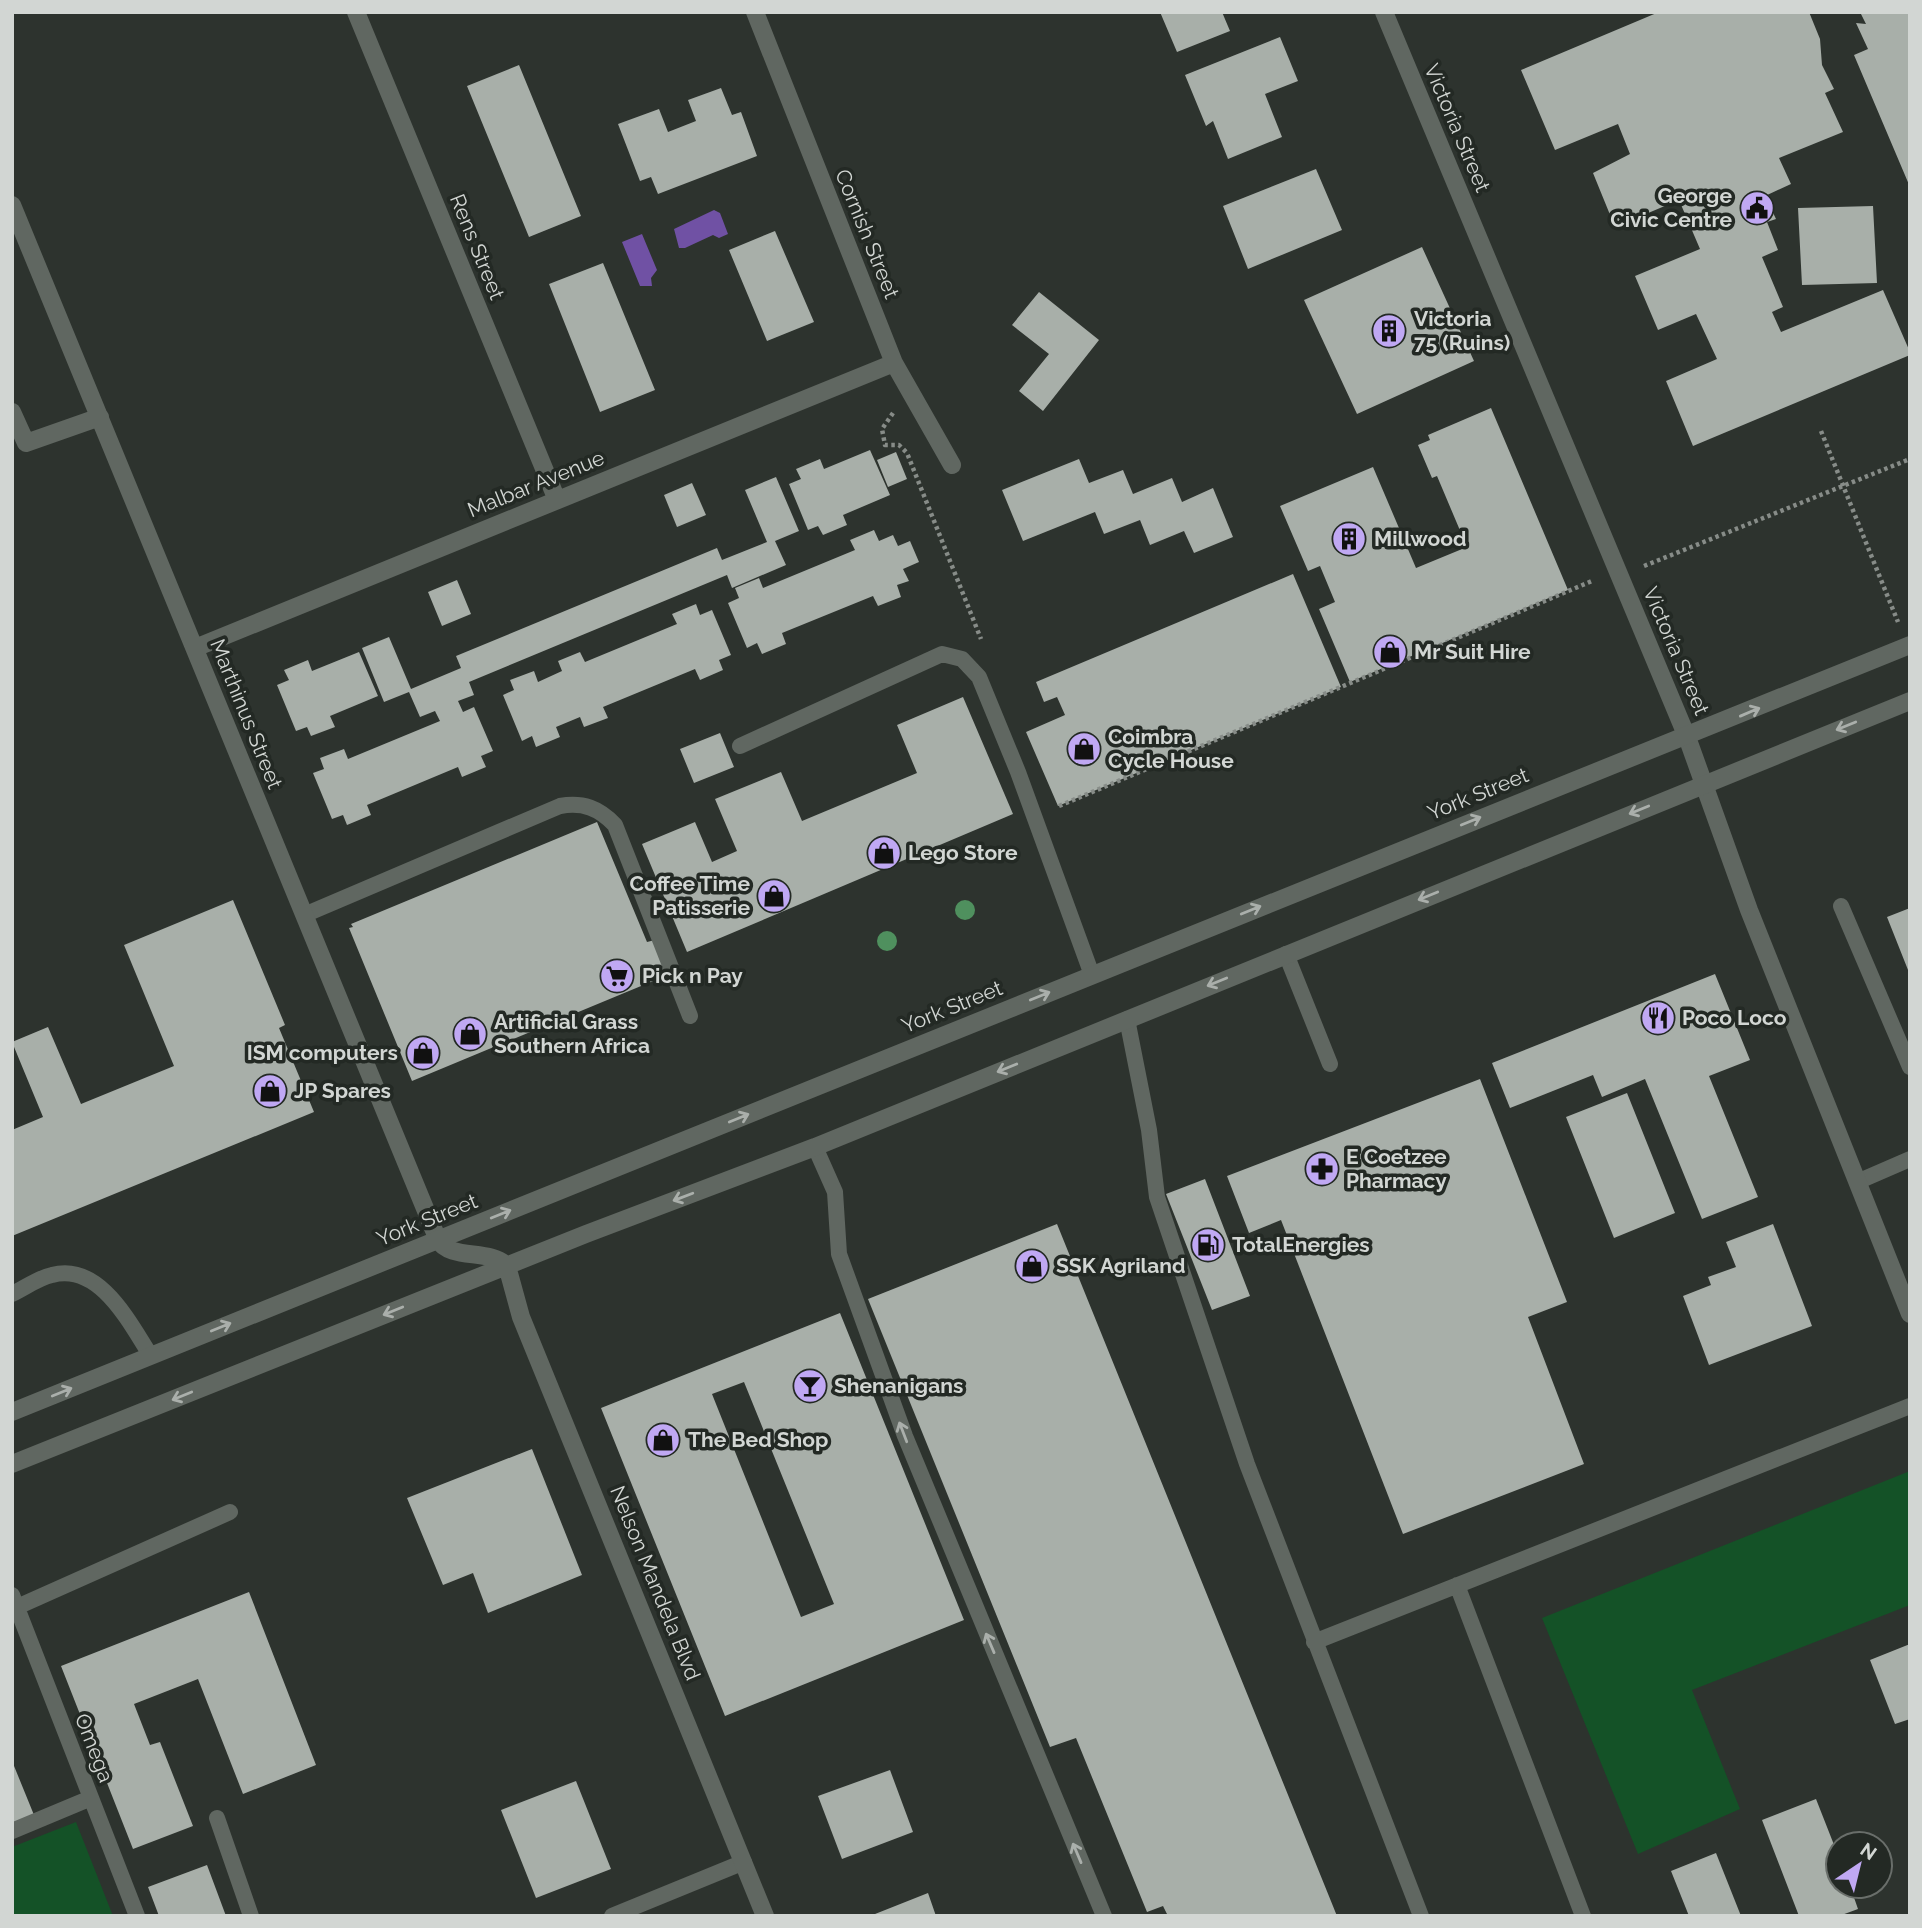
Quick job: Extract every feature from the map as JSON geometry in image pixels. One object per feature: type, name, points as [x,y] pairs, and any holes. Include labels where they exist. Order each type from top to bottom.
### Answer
[{"type":"street","name":"Rens Street","points":[[356,12],[557,500]]},
{"type":"street","name":"Cornish Street","points":[[755,12],[894,363],[952,465]]},
{"type":"street","name":"Victoria Street","points":[[1384,12],[1687,737],[1702,785],[1910,1314]]},
{"type":"street","name":"Marthinus Street","points":[[12,205],[438,1240]]},
{"type":"street","name":"Malbar Avenue","points":[[195,648],[894,363]]},
{"type":"street","points":[[12,412],[26,443],[100,417]]},
{"type":"street","name":"York Street","points":[[12,1412],[1909,645]]},
{"type":"street","points":[[12,1464],[507,1266],[816,1147],[1910,701]]},
{"type":"street","points":[[438,1240],[441,1245],[453,1250],[497,1258],[507,1266]]},
{"type":"street","name":"Nelson Mandela Blvd","points":[[507,1266],[521,1317],[765,1916]]},
{"type":"lane","points":[[740,746],[942,654],[962,659],[979,677],[1092,975]]},
{"type":"lane","points":[[304,915],[560,806],[589,806],[615,825],[690,1016]]},
{"type":"lane","points":[[1841,906],[1910,1068]]},
{"type":"lane","points":[[1286,954],[1330,1064]]},
{"type":"lane","points":[[1127,1019],[1149,1130],[1157,1197],[1247,1464],[1418,1909]]},
{"type":"lane","points":[[816,1147],[835,1192],[839,1254],[878,1364],[910,1449],[1104,1916]]},
{"type":"lane","points":[[1857,1182],[1910,1159]]},
{"type":"lane","points":[[12,1294],[52,1275],[77,1275],[89,1280],[120,1308],[151,1356]]},
{"type":"lane","points":[[1314,1642],[1910,1406]]},
{"type":"lane","points":[[15,1601],[230,1513]]},
{"type":"lane","points":[[1457,1586],[1583,1916]]},
{"type":"lane","name":"Omega","points":[[15,1601],[137,1916]]},
{"type":"lane","points":[[12,1831],[92,1798]]},
{"type":"lane","points":[[217,1818],[251,1916]]},
{"type":"lane","points":[[612,1916],[744,1862]]},
{"type":"path","points":[[894,363],[898,397],[882,429],[885,445],[899,445],[907,453],[984,646]]},
{"type":"path","points":[[1821,431],[1909,645]]},
{"type":"path","points":[[1051,807],[1592,581],[1620,576],[1910,460]]},
{"type":"green space","points":[[1910,1471],[1910,1605],[1692,1690],[1740,1809],[1638,1854],[1542,1618]]},
{"type":"green space","points":[[76,1822],[113,1916],[12,1916],[12,1847]]},
{"type":"shaded area","points":[[714,210],[720,213],[728,234],[719,238],[713,235],[685,248],[679,248],[674,229]]},
{"type":"shaded area","points":[[642,234],[657,270],[651,278],[652,286],[640,286],[622,242]]},
{"type":"building","points":[[1160,12],[1222,12],[1230,31],[1177,52]]},
{"type":"building","points":[[1659,12],[1809,12],[1820,39],[1822,65],[1834,89],[1825,93],[1843,132],[1779,158],[1791,184],[1765,196],[1776,219],[1767,222],[1778,250],[1762,257],[1783,307],[1772,312],[1781,332],[1883,290],[1910,352],[1910,355],[1693,446],[1666,381],[1717,359],[1696,314],[1658,330],[1635,276],[1700,249],[1679,200],[1615,227],[1593,173],[1630,154],[1618,124],[1555,150],[1521,70]]},
{"type":"building","points":[[1860,12],[1910,12],[1910,187],[1854,55],[1868,49],[1856,23],[1866,24]]},
{"type":"building","points":[[1280,37],[1298,81],[1265,94],[1282,137],[1228,159],[1213,121],[1206,126],[1185,75]]},
{"type":"building","points":[[519,65],[581,216],[529,237],[467,86]]},
{"type":"building","points":[[721,88],[732,115],[741,112],[757,156],[658,194],[651,177],[640,181],[618,124],[659,109],[668,132],[696,121],[688,100]]},
{"type":"building","points":[[1316,169],[1342,230],[1248,269],[1223,206]]},
{"type":"building","points":[[1873,206],[1877,283],[1802,285],[1798,208]]},
{"type":"building","points":[[775,231],[814,322],[767,341],[729,250]]},
{"type":"building","name":"Victoria 75 (Ruins)","points":[[1422,247],[1474,361],[1357,414],[1304,300]]},
{"type":"building","points":[[603,263],[655,390],[600,412],[549,284]]},
{"type":"building","points":[[1039,292],[1099,340],[1043,411],[1019,391],[1049,354],[1012,325]]},
{"type":"building","name":"Millwood","points":[[1491,408],[1568,590],[1350,682],[1319,609],[1335,602],[1320,566],[1308,571],[1280,506],[1373,467],[1416,568],[1467,547],[1437,476],[1432,478],[1418,445],[1430,440],[1428,435]]},
{"type":"building","points":[[870,450],[890,495],[843,515],[847,525],[823,535],[818,526],[808,530],[789,484],[801,479],[796,469],[820,459],[824,469]]},
{"type":"building","points":[[896,452],[907,479],[888,487],[877,460]]},
{"type":"building","points":[[1079,459],[1089,483],[1123,470],[1133,494],[1172,478],[1182,502],[1213,488],[1233,537],[1194,553],[1184,531],[1150,545],[1140,520],[1104,534],[1095,512],[1023,541],[1002,490]]},
{"type":"building","points":[[776,477],[799,531],[775,541],[786,565],[732,588],[727,575],[469,682],[474,695],[458,701],[463,712],[474,707],[493,751],[481,756],[486,767],[462,777],[458,767],[367,805],[371,815],[347,825],[343,815],[332,819],[313,773],[324,769],[320,758],[344,749],[348,759],[440,721],[435,711],[420,717],[409,692],[384,702],[362,648],[389,637],[411,689],[461,668],[456,656],[717,548],[722,560],[767,542],[745,490]]},
{"type":"building","points":[[692,483],[706,515],[677,527],[664,495]]},
{"type":"building","points":[[874,530],[879,541],[893,535],[898,546],[910,541],[919,562],[903,569],[909,581],[897,585],[901,597],[878,606],[873,596],[782,633],[786,644],[762,654],[757,643],[747,648],[728,603],[739,598],[735,588],[759,578],[763,588],[855,550],[850,540]]},
{"type":"building","points":[[1293,574],[1341,687],[1058,806],[1026,732],[1065,715],[1057,697],[1044,702],[1036,682]]},
{"type":"building","points":[[457,580],[471,614],[442,626],[428,592]]},
{"type":"building","points":[[696,604],[700,615],[712,610],[731,655],[719,660],[723,670],[700,680],[695,669],[603,707],[608,718],[584,727],[580,717],[556,727],[560,737],[536,747],[532,736],[522,741],[503,695],[514,690],[510,680],[534,671],[538,682],[562,671],[558,661],[580,652],[585,662],[677,624],[672,614]]},
{"type":"building","points":[[359,652],[378,696],[330,716],[335,727],[311,736],[307,727],[296,731],[277,685],[289,680],[284,670],[308,660],[312,671]]},
{"type":"building","points":[[963,697],[1013,814],[687,952],[642,844],[695,822],[712,862],[737,851],[715,799],[781,772],[802,821],[917,773],[897,725]]},
{"type":"building","points":[[720,733],[734,767],[694,783],[680,749]]},
{"type":"building","points":[[597,822],[647,942],[655,940],[670,974],[412,1081],[349,928],[353,927],[351,924]]},
{"type":"building","points":[[233,900],[285,1025],[279,1028],[314,1112],[12,1236],[12,1130],[43,1117],[12,1042],[48,1027],[81,1104],[174,1066],[124,945]]},
{"type":"building","points":[[1910,908],[1910,975],[1887,917]]},
{"type":"building","points":[[1715,974],[1750,1060],[1709,1076],[1758,1197],[1702,1219],[1645,1079],[1602,1097],[1593,1075],[1510,1108],[1492,1063]]},
{"type":"building","points":[[1480,1079],[1567,1302],[1528,1317],[1584,1464],[1403,1534],[1281,1220],[1249,1233],[1227,1176]]},
{"type":"building","points":[[1627,1093],[1675,1213],[1614,1238],[1566,1117]]},
{"type":"building","name":"TotalEnergies","points":[[1205,1179],[1250,1296],[1212,1310],[1166,1194]]},
{"type":"building","points":[[1057,1224],[1337,1916],[1168,1916],[1163,1906],[1147,1912],[1076,1738],[1050,1747],[868,1299]]},
{"type":"building","points":[[1773,1224],[1812,1326],[1709,1365],[1683,1296],[1711,1285],[1708,1277],[1736,1267],[1726,1242]]},
{"type":"building","points":[[840,1313],[964,1620],[725,1716],[601,1408]],"holes":[[[744,1382],[834,1604],[801,1617],[712,1394]]]},
{"type":"building","points":[[532,1449],[582,1575],[488,1613],[473,1573],[443,1585],[407,1498]]},
{"type":"building","points":[[249,1592],[316,1765],[243,1794],[198,1679],[134,1704],[150,1745],[160,1742],[193,1826],[133,1849],[61,1666]]},
{"type":"building","points":[[1910,1644],[1910,1719],[1895,1724],[1870,1660]]},
{"type":"building","points":[[12,1761],[34,1815],[12,1823]]},
{"type":"building","points":[[890,1770],[913,1832],[842,1859],[818,1796]]},
{"type":"building","points":[[576,1781],[611,1869],[536,1898],[501,1810]]},
{"type":"building","points":[[1816,1799],[1828,1830],[1824,1830],[1824,1900],[1855,1900],[1858,1909],[1839,1916],[1799,1916],[1762,1820]]},
{"type":"building","points":[[1716,1853],[1741,1916],[1689,1916],[1671,1871]]},
{"type":"building","points":[[207,1865],[226,1916],[159,1916],[148,1887]]},
{"type":"building","points":[[928,1893],[936,1916],[870,1916]]},
{"type":"place","name":"George Civic Centre","points":[[1757,208]]},
{"type":"place","name":"Victoria 75 (Ruins)","points":[[1389,331]]},
{"type":"place","name":"Millwood","points":[[1349,539]]},
{"type":"place","name":"Mr Suit Hire","points":[[1390,652]]},
{"type":"place","name":"Coimbra Cycle House","points":[[1084,749]]},
{"type":"place","name":"Lego Store","points":[[884,853]]},
{"type":"place","name":"Coffee Time Patisserie","points":[[774,896]]},
{"type":"place","name":"Pick n Pay","points":[[617,976]]},
{"type":"place","name":"Poco Loco","points":[[1658,1018]]},
{"type":"place","name":"Artificial Grass Southern Africa","points":[[470,1034]]},
{"type":"place","name":"ISM computers","points":[[423,1053]]},
{"type":"place","name":"JP Spares","points":[[270,1091]]},
{"type":"place","name":"E Coetzee Pharmacy","points":[[1322,1169]]},
{"type":"place","name":"TotalEnergies","points":[[1208,1245]]},
{"type":"place","name":"SSK Agriland","points":[[1032,1266]]},
{"type":"place","name":"Shenanigans","points":[[810,1386]]},
{"type":"place","name":"The Bed Shop","points":[[663,1440]]}]
